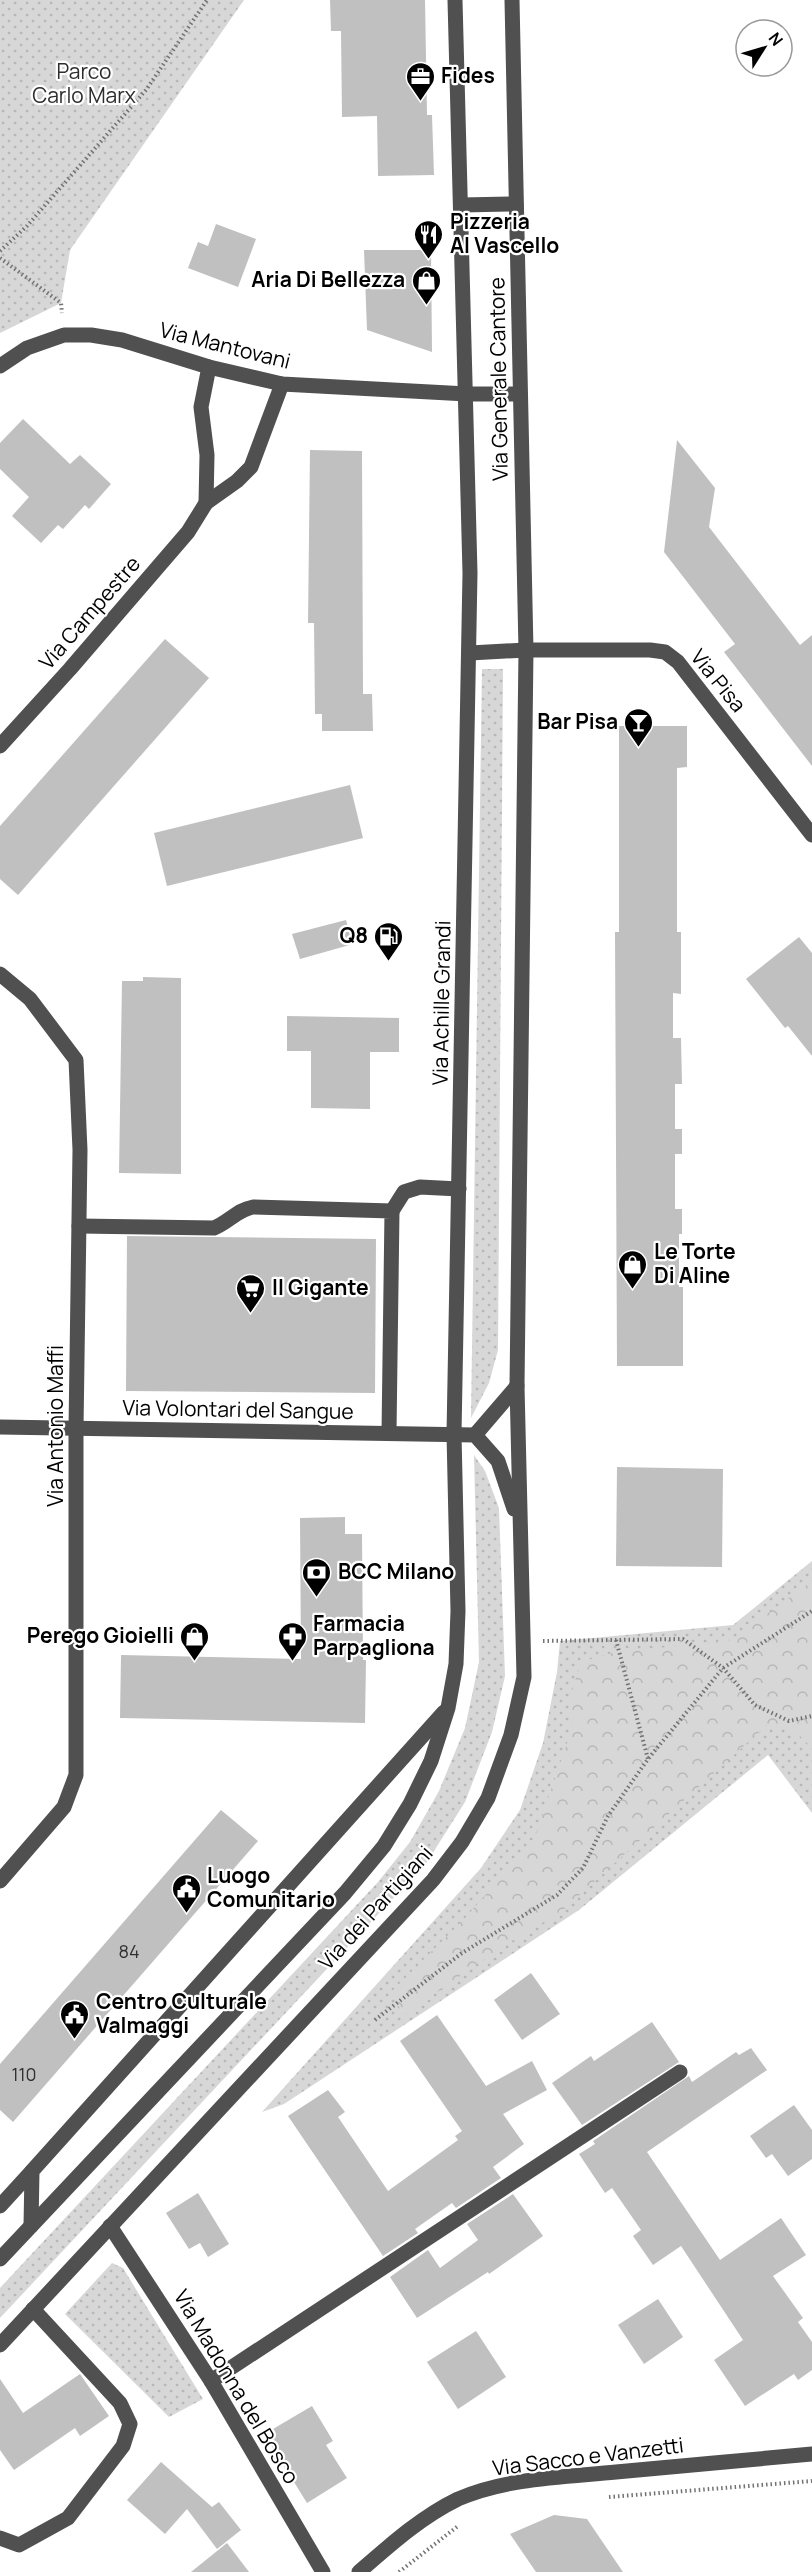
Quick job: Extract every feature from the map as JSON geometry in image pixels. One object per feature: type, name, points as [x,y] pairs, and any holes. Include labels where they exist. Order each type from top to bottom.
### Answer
[{"type":"street","name":"Via Generale Cantore","points":[[455,0],[470,573]]},
{"type":"street","name":"Via Generale Cantore","points":[[512,0],[526,650]]},
{"type":"street","points":[[461,205],[516,204]]},
{"type":"street","name":"Via Mantovani","points":[[0,366],[27,348],[64,335],[92,335],[122,340],[209,367],[282,384],[467,394],[520,394]]},
{"type":"street","name":"Via Campestre","points":[[206,502],[207,455],[201,407],[209,367]]},
{"type":"street","name":"Via Campestre","points":[[0,746],[188,532],[206,502],[237,481],[251,467],[282,384]]},
{"type":"street","name":"Via Achille Grandi","points":[[454,1434],[470,573]]},
{"type":"street","points":[[519,1525],[498,1461],[475,1435],[517,1386],[526,650]]},
{"type":"street","name":"Via Pisa","points":[[470,653],[526,650],[665,652],[678,662],[812,836]]},
{"type":"street","name":"Via Antonio Maffi","points":[[0,974],[30,999],[76,1060],[80,1150],[76,1429],[76,1775],[64,1807],[0,1881]]},
{"type":"street","points":[[389,1432],[392,1210],[404,1192],[420,1186],[459,1189]]},
{"type":"street","points":[[79,1226],[213,1228],[228,1222],[240,1210],[253,1207],[392,1210]]},
{"type":"street","name":"Via dei Partigiani","points":[[0,2345],[433,1880],[462,1842],[488,1798],[511,1735],[524,1677],[517,1386]]},
{"type":"street","name":"Via Volontari del Sangue","points":[[0,1427],[475,1435]]},
{"type":"street","name":"Via dei Partigiani","points":[[0,2259],[345,1893],[384,1846],[410,1804],[431,1761],[448,1708],[456,1664],[458,1611],[454,1434]]},
{"type":"street","points":[[0,2206],[448,1708]]},
{"type":"street","points":[[211,2381],[680,2072]]},
{"type":"street","points":[[31,2226],[32,2170]]},
{"type":"street","name":"Via Madonna del Bosco","points":[[110,2226],[211,2381],[323,2572]]},
{"type":"street","points":[[0,2538],[19,2545],[68,2518],[123,2446],[130,2424],[120,2403],[33,2309]]},
{"type":"street","name":"Via Sacco e Vanzetti","points":[[359,2572],[407,2531],[433,2513],[459,2499],[489,2489],[559,2477],[812,2454]]},
{"type":"path","points":[[0,251],[27,225],[146,90],[207,0]]},
{"type":"path","points":[[0,258],[61,303],[64,335]]},
{"type":"path","points":[[375,2020],[462,1953],[556,1895],[583,1868],[608,1816],[648,1759],[723,1668],[812,1611]]},
{"type":"path","points":[[523,1642],[683,1639],[723,1668],[755,1705],[789,1721],[812,1716]]},
{"type":"path","points":[[616,1640],[648,1759]]},
{"type":"path","points":[[602,2498],[812,2481]]},
{"type":"path","points":[[399,2572],[466,2522]]},
{"type":"green space","name":"Parco Carlo Marx","points":[[0,0],[244,0],[70,250],[61,303],[0,333]]},
{"type":"green space","points":[[482,669],[503,669],[498,1350],[489,1383],[471,1418]]},
{"type":"green space","points":[[474,1455],[485,1471],[499,1508],[505,1676],[492,1732],[465,1802],[427,1862],[0,2318],[0,2288],[378,1882],[410,1842],[439,1791],[465,1728],[479,1662]]},
{"type":"green space","points":[[812,1561],[812,1813],[768,1755],[579,1910],[284,2104],[262,2112],[481,1868],[520,1810],[543,1743],[557,1672],[560,1641],[733,1625]]},
{"type":"green space","points":[[812,1581],[812,1748],[797,1733],[767,1725],[561,1912],[505,1945],[404,2015],[390,1993],[465,1918],[534,1840],[572,1728],[571,1694],[581,1662],[612,1653],[731,1640]]},
{"type":"green space","points":[[112,2263],[123,2268],[203,2399],[169,2417],[65,2314]]},
{"type":"building","points":[[330,0],[425,0],[427,115],[432,115],[434,175],[378,176],[377,116],[342,117],[341,31],[331,31]]},
{"type":"building","points":[[216,224],[256,239],[238,287],[188,268],[198,242],[208,246]]},
{"type":"building","points":[[364,250],[431,250],[432,352],[367,330]]},
{"type":"building","points":[[23,419],[70,464],[80,455],[111,484],[89,509],[85,505],[63,529],[58,525],[41,543],[12,516],[29,497],[0,469],[0,443]]},
{"type":"building","points":[[677,440],[715,488],[709,527],[800,645],[812,635],[812,766],[724,652],[735,644],[664,552]]},
{"type":"building","points":[[310,450],[362,451],[363,694],[372,694],[373,731],[322,731],[322,714],[315,714],[314,623],[308,623]]},
{"type":"building","points":[[165,639],[209,678],[18,895],[0,879],[0,826]]},
{"type":"building","points":[[619,726],[687,726],[687,767],[677,768],[677,932],[681,932],[681,994],[673,993],[673,1038],[681,1038],[682,1084],[675,1084],[675,1129],[682,1129],[682,1154],[675,1154],[675,1209],[682,1209],[682,1234],[679,1234],[679,1287],[683,1287],[683,1366],[617,1366],[615,932],[619,932]]},
{"type":"building","points":[[350,785],[363,838],[167,886],[154,833]]},
{"type":"building","points":[[346,920],[353,944],[300,959],[292,934]]},
{"type":"building","points":[[799,937],[812,953],[812,1056],[788,1026],[785,1028],[746,979]]},
{"type":"building","points":[[143,977],[181,978],[181,1174],[119,1173],[122,981],[143,981]]},
{"type":"building","points":[[287,1016],[399,1018],[399,1052],[370,1052],[370,1109],[311,1108],[311,1051],[287,1051]]},
{"type":"building","name":"Il Gigante","points":[[127,1236],[376,1239],[375,1393],[126,1391]]},
{"type":"building","points":[[617,1467],[723,1469],[722,1567],[616,1566]]},
{"type":"building","points":[[345,1517],[345,1534],[362,1534],[363,1660],[366,1660],[365,1723],[120,1718],[121,1655],[301,1659],[300,1518]]},
{"type":"building","points":[[221,1810],[258,1841],[13,2122],[0,2110],[0,2064]]},
{"type":"building","points":[[531,1973],[560,2014],[522,2040],[494,2000]]},
{"type":"building","points":[[437,2015],[486,2086],[532,2061],[547,2090],[503,2114],[524,2144],[493,2167],[501,2178],[456,2208],[452,2203],[415,2229],[418,2233],[383,2256],[288,2116],[328,2090],[345,2112],[338,2117],[388,2191],[458,2140],[455,2136],[462,2131],[400,2041]]},
{"type":"building","points":[[652,2022],[679,2062],[582,2125],[552,2083],[591,2056],[594,2061]]},
{"type":"building","points":[[751,2048],[767,2070],[647,2152],[720,2260],[781,2218],[806,2255],[773,2276],[803,2318],[798,2322],[812,2342],[812,2370],[798,2380],[794,2374],[745,2406],[714,2360],[743,2340],[681,2246],[653,2265],[633,2236],[641,2230],[612,2188],[605,2193],[579,2154],[595,2144],[593,2141],[689,2076],[692,2082],[736,2052],[739,2055]]},
{"type":"building","points":[[794,2105],[812,2130],[812,2159],[788,2176],[772,2154],[766,2158],[750,2136]]},
{"type":"building","points":[[198,2193],[229,2244],[208,2257],[200,2243],[189,2249],[166,2213]]},
{"type":"building","points":[[513,2194],[543,2236],[489,2274],[488,2272],[417,2318],[390,2277],[428,2250],[440,2268],[478,2240],[467,2224]]},
{"type":"building","points":[[658,2299],[683,2337],[644,2364],[618,2325]]},
{"type":"building","points":[[476,2331],[506,2377],[458,2409],[427,2362]]},
{"type":"building","points":[[80,2374],[109,2416],[80,2436],[75,2428],[14,2470],[0,2450],[0,2379],[23,2413]]},
{"type":"building","points":[[312,2406],[333,2441],[326,2445],[347,2478],[307,2503],[268,2440],[276,2435],[273,2429]]},
{"type":"building","points":[[161,2462],[212,2507],[219,2502],[241,2530],[217,2549],[187,2509],[165,2534],[127,2500]]},
{"type":"building","points":[[554,2515],[587,2519],[623,2572],[536,2572],[510,2534]]},
{"type":"building","points":[[227,2543],[249,2572],[191,2572]]},
{"type":"place","name":"Fides","points":[[420,102]]},
{"type":"place","name":"Pizzeria Al Vascello","points":[[429,260]]},
{"type":"place","name":"Aria Di Bellezza","points":[[426,306]]},
{"type":"place","name":"Bar Pisa","points":[[639,748]]},
{"type":"place","name":"Q8","points":[[389,962]]},
{"type":"place","name":"Le Torte Di Aline","points":[[633,1290]]},
{"type":"place","name":"Il Gigante","points":[[251,1314]]},
{"type":"place","name":"BCC Milano","points":[[317,1598]]},
{"type":"place","name":"Perego Gioielli","points":[[195,1662]]},
{"type":"place","name":"Farmacia Parpagliona","points":[[292,1662]]},
{"type":"place","name":"Luogo Comunitario","points":[[186,1914]]},
{"type":"place","name":"Centro Culturale Valmaggi","points":[[75,2040]]}]
